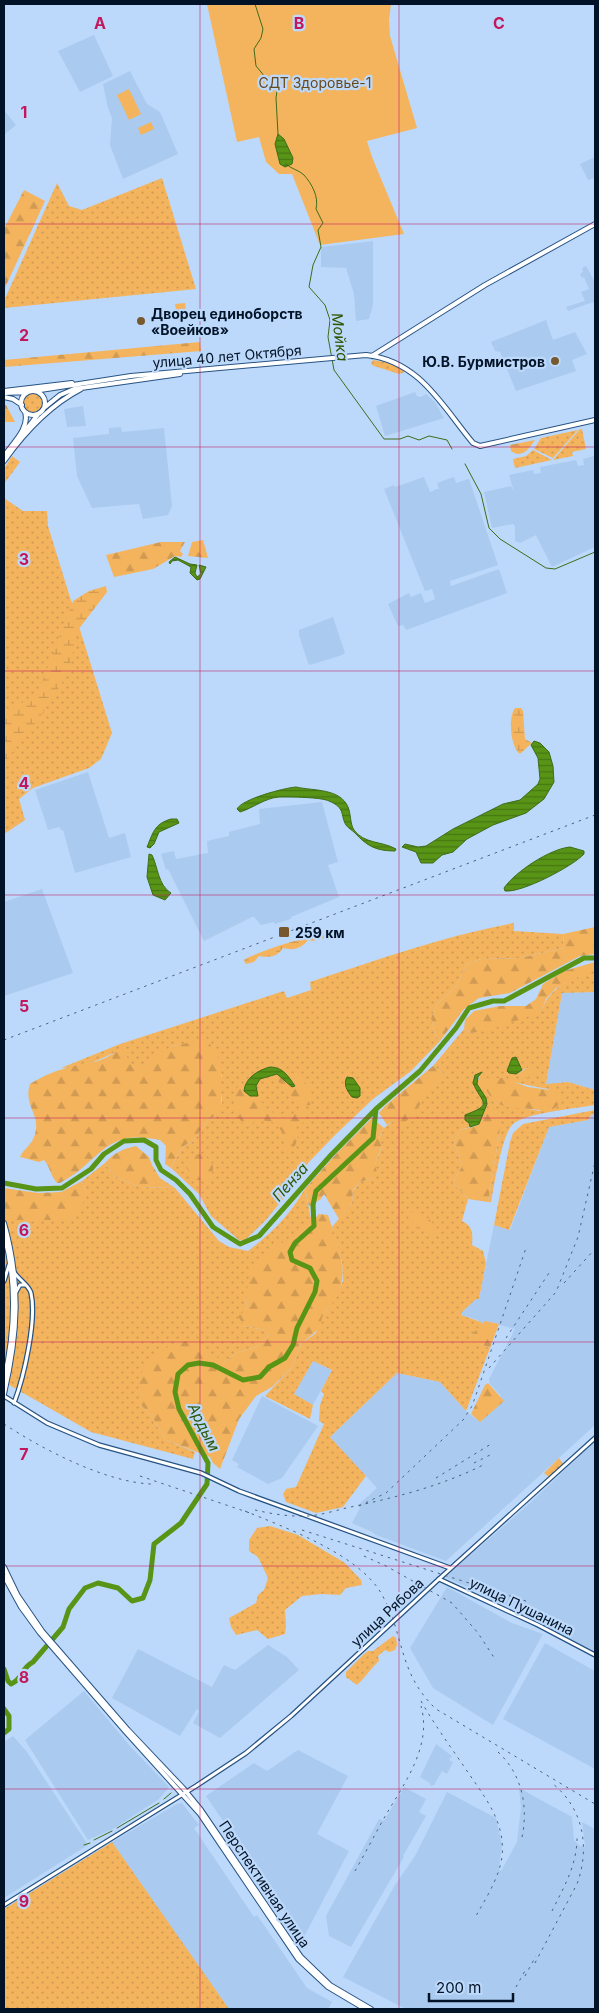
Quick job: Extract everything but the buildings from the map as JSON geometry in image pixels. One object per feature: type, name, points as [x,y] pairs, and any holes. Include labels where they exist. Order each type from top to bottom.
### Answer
[{"type":"main road","points":[[372,356],[485,285],[595,224]]},
{"type":"main road","points":[[372,356],[404,367],[416,375],[436,394],[473,443],[480,446],[595,420]]},
{"type":"main road","name":"улица 40 лет Октября","points":[[4,394],[85,385],[132,376],[338,357],[372,356]]},
{"type":"main road","name":"улица 40 лет Октября","points":[[4,394],[111,384],[190,372]]},
{"type":"main road","points":[[4,461],[15,446],[37,423],[63,399],[85,385]]},
{"type":"main road","name":"улица 40 лет Октября","points":[[15,446],[42,410],[64,393],[85,385]]},
{"type":"main road","points":[[4,394],[17,400],[23,408],[31,414],[42,410],[44,398],[40,393],[32,391],[23,398],[23,408],[26,424],[4,456]]},
{"type":"main road","points":[[4,1223],[14,1270],[15,1292],[13,1328],[4,1395]]},
{"type":"main road","points":[[4,1234],[15,1292]]},
{"type":"main road","points":[[4,1567],[20,1601],[41,1632]]},
{"type":"main road","points":[[4,1576],[21,1607],[41,1632]]},
{"type":"main road","name":"Перспективная улица","points":[[41,1632],[151,1758],[201,1810],[299,1955],[330,1985],[371,2009]]},
{"type":"main road","name":"Перспективная улица","points":[[184,1793],[303,1964],[328,1987],[365,2009]]},
{"type":"street","points":[[10,1264],[4,1282],[11,1285],[15,1292],[20,1285],[25,1285]]},
{"type":"street","points":[[14,1270],[31,1293],[30,1341],[22,1379],[14,1403]]},
{"type":"street","points":[[4,1395],[47,1422],[99,1445],[201,1473],[255,1497],[450,1568]]},
{"type":"street","name":"улица Рябова","points":[[4,1905],[246,1753],[291,1716],[450,1568],[595,1438]]},
{"type":"street","name":"улица Пушанина","points":[[439,1579],[529,1621],[595,1655]]},
{"type":"shaded area","points":[[94,35],[113,76],[80,92],[58,51]]},
{"type":"shaded area","points":[[130,71],[147,104],[160,112],[178,154],[123,179],[110,145],[112,118],[103,84]]},
{"type":"shaded area","points":[[4,110],[16,125],[4,135]]},
{"type":"shaded area","points":[[278,134],[284,139],[293,158],[292,164],[285,167],[280,164],[275,144]]},
{"type":"shaded area","points":[[595,157],[595,178],[588,180],[580,164]]},
{"type":"shaded area","points":[[373,241],[373,305],[369,319],[356,321],[354,294],[346,268],[321,267],[321,247]]},
{"type":"shaded area","points":[[586,266],[595,282],[595,306],[593,302],[568,311],[566,307],[585,301],[581,292],[589,289],[584,277],[582,278],[580,274],[583,272],[582,268]]},
{"type":"shaded area","points":[[546,320],[553,340],[575,332],[587,354],[572,360],[576,371],[516,391],[500,352],[495,351],[491,342]]},
{"type":"shaded area","points":[[415,392],[417,396],[421,397],[426,394],[435,402],[444,418],[385,436],[376,406]]},
{"type":"shaded area","points":[[83,406],[86,426],[67,427],[64,409]]},
{"type":"shaded area","points":[[121,427],[122,432],[164,428],[172,506],[168,515],[143,519],[139,504],[92,508],[77,476],[73,438],[109,434],[109,428]]},
{"type":"shaded area","points":[[594,456],[595,547],[552,567],[514,492],[509,475],[533,470],[534,474],[541,473],[540,467],[576,460],[578,466],[584,465],[583,459]]},
{"type":"shaded area","points":[[424,477],[430,492],[439,489],[437,483],[454,477],[456,483],[469,479],[498,565],[450,581],[451,586],[499,569],[507,593],[406,630],[403,625],[398,626],[388,604],[409,593],[411,597],[421,593],[425,603],[435,599],[432,589],[425,591],[384,489]]},
{"type":"shaded area","points":[[511,486],[536,535],[520,543],[515,541],[515,526],[513,524],[492,528],[484,492]]},
{"type":"shaded area","points":[[175,557],[197,565],[195,573],[197,577],[201,574],[199,565],[206,567],[200,579],[197,580],[190,573],[191,567],[178,560],[172,561],[170,564],[169,562]]},
{"type":"shaded area","points":[[333,617],[345,653],[310,665],[299,630]]},
{"type":"shaded area","points":[[534,741],[540,743],[549,752],[553,766],[554,782],[544,799],[526,813],[493,825],[467,839],[453,852],[442,855],[433,863],[421,863],[416,852],[402,847],[405,844],[418,847],[426,846],[453,829],[503,804],[520,800],[538,784],[540,779],[538,758],[531,745]]},
{"type":"shaded area","points":[[88,772],[109,838],[125,833],[131,857],[75,873],[63,830],[59,827],[48,830],[35,790]]},
{"type":"shaded area","points":[[296,787],[325,791],[339,796],[348,807],[353,828],[358,835],[368,840],[391,846],[396,849],[395,851],[372,847],[346,825],[338,806],[325,800],[279,797],[269,799],[240,812],[237,809],[240,805],[255,798],[282,789]]},
{"type":"shaded area","points":[[322,802],[338,862],[328,865],[339,897],[291,917],[291,919],[275,924],[274,922],[261,925],[252,917],[204,941],[168,869],[166,870],[161,854],[174,851],[176,859],[208,853],[207,841],[229,836],[229,832],[260,824],[259,809]]},
{"type":"shaded area","points":[[171,819],[177,819],[179,823],[159,832],[154,844],[150,848],[147,847],[158,826]]},
{"type":"shaded area","points":[[570,847],[584,851],[584,854],[547,878],[523,888],[505,891],[504,888],[509,881],[525,868],[543,856]]},
{"type":"shaded area","points":[[149,854],[152,855],[163,885],[171,893],[165,900],[153,895],[147,877]]},
{"type":"shaded area","points":[[42,889],[73,973],[4,996],[4,902]]},
{"type":"shaded area","points":[[595,992],[595,1090],[568,1082],[546,1084],[562,993]]},
{"type":"shaded area","points":[[516,1057],[522,1070],[516,1074],[509,1073],[507,1071],[512,1058]]},
{"type":"shaded area","points":[[270,1067],[282,1070],[295,1086],[292,1087],[277,1074],[260,1079],[256,1086],[258,1096],[250,1096],[244,1091],[247,1082],[253,1075]]},
{"type":"shaded area","points":[[482,1072],[478,1077],[477,1084],[486,1098],[487,1104],[479,1124],[470,1127],[469,1123],[465,1120],[465,1115],[483,1106],[482,1099],[473,1083],[475,1075]]},
{"type":"shaded area","points":[[347,1077],[353,1078],[360,1088],[360,1096],[357,1098],[352,1097],[347,1090],[345,1082]]},
{"type":"shaded area","points":[[595,1114],[595,1425],[446,1561],[376,1535],[352,1523],[360,1508],[359,1504],[377,1488],[330,1437],[397,1373],[440,1382],[466,1411],[476,1419],[501,1396],[490,1384],[489,1379],[515,1329],[485,1321],[482,1325],[478,1320],[461,1315],[461,1312],[476,1299],[479,1299],[494,1225],[510,1230],[549,1127],[588,1120],[591,1115]]},
{"type":"shaded area","points":[[313,1361],[332,1370],[313,1405],[293,1395]]},
{"type":"shaded area","points":[[262,1396],[318,1426],[282,1478],[268,1484],[237,1467],[239,1464],[232,1460]]},
{"type":"shaded area","points":[[595,1441],[595,1652],[514,1608],[445,1577],[529,1504]]},
{"type":"shaded area","points":[[447,1587],[512,1623],[543,1634],[493,1725],[433,1688],[410,1648]]},
{"type":"shaded area","points":[[545,1643],[595,1671],[595,1769],[503,1719]]},
{"type":"shaded area","points":[[268,1645],[287,1657],[299,1670],[220,1738],[193,1723],[199,1711],[197,1709],[180,1736],[112,1698],[138,1649],[212,1687],[224,1665],[235,1670]]},
{"type":"shaded area","points":[[84,1691],[129,1745],[169,1787],[159,1799],[113,1829],[88,1840],[25,1740]]},
{"type":"shaded area","points":[[13,1736],[27,1752],[88,1845],[4,1898],[4,1742]]},
{"type":"shaded area","points":[[436,1744],[452,1756],[449,1760],[453,1762],[447,1774],[442,1771],[434,1785],[431,1786],[430,1783],[420,1777]]},
{"type":"shaded area","points":[[298,1750],[348,1776],[317,1834],[349,1851],[305,1935],[302,1937],[206,1796],[254,1763],[267,1771]]},
{"type":"shaded area","points":[[404,1787],[426,1799],[419,1812],[426,1816],[351,1947],[329,1936],[326,1916],[379,1819],[384,1821]]},
{"type":"shaded area","points":[[519,1788],[572,1817],[574,1840],[580,1846],[585,1847],[582,1822],[595,1829],[595,2009],[406,2009],[343,1977],[395,1885],[415,1856],[447,1792],[496,1818],[502,1844],[499,1869],[501,1871],[517,1842],[521,1808]]},
{"type":"shaded area","points":[[182,1803],[199,1825],[194,1828],[254,1917],[257,1915],[307,1988],[332,2002],[328,2009],[229,2009],[178,1938],[112,1842],[177,1804]]},
{"type":"green space","name":"СДТ Здоровье-1","points":[[207,4],[391,4],[390,36],[417,128],[367,141],[404,234],[320,245],[292,174],[279,174],[266,162],[259,137],[237,142]]},
{"type":"green space","points":[[129,89],[141,114],[129,120],[117,95]]},
{"type":"green space","points":[[151,122],[154,129],[141,135],[138,128]]},
{"type":"green space","points":[[162,178],[196,289],[4,308],[4,301],[57,183],[69,206],[82,210]]},
{"type":"green space","points":[[24,190],[45,201],[4,290],[4,229]]},
{"type":"green space","points":[[185,303],[187,320],[178,321],[175,304]]},
{"type":"green space","points":[[200,342],[201,351],[4,367],[4,360]]},
{"type":"green space","points":[[373,360],[391,363],[405,372],[399,374],[374,366],[371,364]]},
{"type":"green space","points":[[33,393],[40,396],[43,403],[40,410],[33,413],[26,410],[23,403],[26,396]]},
{"type":"green space","points":[[4,405],[6,405],[15,422],[4,422]]},
{"type":"green space","points":[[582,429],[586,449],[572,452],[573,456],[553,460]]},
{"type":"green space","points":[[578,430],[553,458],[534,449],[541,438]]},
{"type":"green space","points":[[535,440],[525,452],[519,454],[511,451],[510,445]]},
{"type":"green space","points":[[533,450],[552,460],[515,468],[513,459],[526,456]]},
{"type":"green space","points":[[12,456],[20,462],[4,484],[4,469]]},
{"type":"green space","points":[[4,498],[23,511],[47,511],[48,526],[112,733],[101,759],[89,768],[33,788],[19,799],[25,820],[4,834]]},
{"type":"green space","points":[[203,540],[208,558],[188,556],[192,542]]},
{"type":"green space","points":[[161,542],[185,542],[180,551],[183,554],[181,557],[175,556],[153,569],[114,577],[106,555]]},
{"type":"green space","points":[[106,586],[107,592],[78,630],[68,673],[40,717],[7,759],[4,760],[4,714],[38,693],[73,601],[89,591]]},
{"type":"green space","points":[[515,708],[521,708],[523,711],[525,739],[532,743],[520,754],[514,745],[511,731],[511,718]]},
{"type":"green space","points":[[514,923],[514,931],[563,934],[564,948],[520,958],[481,959],[467,964],[456,986],[437,1004],[431,1018],[435,1034],[440,1041],[411,1071],[373,1099],[335,1135],[309,1162],[288,1193],[266,1220],[244,1241],[239,1240],[211,1216],[199,1194],[171,1168],[185,1145],[192,1142],[208,1120],[215,1116],[222,1102],[220,1080],[222,1075],[184,1044],[173,1046],[145,1065],[132,1065],[127,1059],[113,1053],[88,1064],[61,1068],[120,1044],[284,991],[287,998],[311,990],[310,982],[386,957],[488,928]]},
{"type":"green space","points":[[595,927],[595,954],[580,956],[510,993],[479,998],[464,1009],[440,1041],[435,1034],[431,1018],[437,1004],[456,986],[467,964],[481,959],[520,958],[564,948],[563,934]]},
{"type":"green space","points":[[330,934],[331,937],[326,939],[318,938],[314,941],[308,940],[300,947],[294,949],[283,948],[272,956],[259,956],[254,962],[246,964],[244,961],[275,947]]},
{"type":"green space","points":[[595,962],[595,969],[556,988],[546,999],[542,1009],[527,1017],[489,1030],[471,1033],[464,1029],[465,1020],[474,1011],[500,1006],[526,1006],[536,999],[543,984],[564,971]]},
{"type":"green space","points":[[595,969],[595,992],[562,993],[546,1084],[568,1082],[595,1090],[595,1105],[540,1114],[519,1120],[513,1124],[505,1138],[491,1202],[488,1202],[500,1129],[500,1115],[483,1111],[487,1104],[477,1084],[480,1075],[475,1075],[473,1083],[482,1099],[483,1106],[465,1115],[470,1127],[460,1130],[454,1142],[462,1166],[453,1183],[468,1199],[462,1221],[470,1228],[472,1245],[483,1251],[486,1263],[479,1299],[476,1299],[461,1315],[481,1322],[482,1325],[470,1336],[480,1344],[490,1348],[466,1411],[440,1382],[397,1373],[330,1437],[366,1476],[343,1507],[316,1513],[286,1502],[283,1494],[286,1489],[296,1487],[324,1424],[319,1421],[320,1405],[324,1394],[321,1391],[332,1370],[313,1361],[294,1394],[313,1405],[310,1419],[265,1396],[292,1367],[301,1344],[316,1333],[321,1318],[336,1297],[343,1281],[342,1262],[332,1227],[352,1203],[353,1191],[360,1182],[373,1178],[375,1164],[382,1146],[379,1139],[384,1128],[443,1073],[433,1066],[464,1029],[471,1033],[542,1009],[546,1001],[564,983]],"holes":[[[511,1064],[522,1067],[522,1070],[533,1066],[523,1077],[520,1072],[509,1073],[507,1071]],[[484,1078],[500,1079],[549,1089],[540,1111],[495,1103]]]},
{"type":"green space","points":[[206,1039],[216,1052],[221,1065],[221,1109],[208,1120],[192,1142],[185,1145],[171,1168],[165,1164],[166,1146],[160,1140],[141,1137],[126,1138],[115,1142],[60,1183],[57,1183],[44,1160],[39,1162],[20,1157],[32,1141],[36,1127],[28,1092],[30,1084],[46,1075],[100,1060],[122,1049],[132,1065],[145,1065],[173,1046]]},
{"type":"green space","points":[[533,1065],[536,1074],[530,1078],[523,1077],[520,1072]]},
{"type":"green space","points":[[433,1066],[443,1073],[411,1117],[401,1125],[393,1121],[387,1125],[379,1113]]},
{"type":"green space","points":[[292,1073],[308,1086],[312,1095],[310,1105],[301,1104],[297,1101],[272,1075],[277,1074],[295,1086],[289,1075]]},
{"type":"green space","points":[[484,1078],[503,1078],[528,1087],[558,1091],[563,1101],[551,1111],[508,1107],[495,1103],[480,1081]]},
{"type":"green space","points":[[241,1083],[246,1093],[258,1096],[265,1107],[278,1116],[291,1115],[302,1110],[306,1115],[306,1121],[297,1126],[295,1131],[298,1138],[294,1148],[286,1150],[283,1133],[275,1123],[258,1119],[247,1127],[243,1123],[236,1112],[234,1100],[237,1088]]},
{"type":"green space","points":[[487,1108],[500,1115],[500,1129],[488,1202],[468,1199],[453,1183],[462,1166],[454,1142],[460,1130],[476,1126],[483,1115],[483,1111]]},
{"type":"green space","points":[[595,1110],[595,1114],[591,1115],[588,1120],[549,1127],[509,1230],[494,1225],[513,1133],[523,1124]]},
{"type":"green space","points":[[372,1118],[384,1128],[379,1138],[382,1145],[375,1164],[377,1173],[373,1178],[360,1182],[353,1190],[352,1203],[339,1219],[324,1194],[321,1199],[309,1206],[305,1189]]},
{"type":"green space","points":[[136,1146],[149,1157],[160,1178],[175,1188],[140,1187],[115,1177],[105,1163],[119,1152]]},
{"type":"green space","points":[[200,1154],[211,1162],[213,1168],[207,1180],[196,1180],[189,1173],[186,1164],[189,1156]]},
{"type":"green space","points":[[105,1163],[115,1177],[140,1187],[175,1188],[219,1241],[229,1247],[248,1251],[280,1223],[305,1189],[312,1224],[291,1239],[248,1289],[244,1326],[265,1330],[269,1335],[256,1347],[238,1352],[224,1362],[142,1406],[152,1417],[166,1440],[195,1452],[193,1459],[91,1432],[4,1382],[4,1220],[70,1220],[86,1194],[82,1181]]},
{"type":"green space","points":[[82,1181],[86,1194],[82,1205],[70,1220],[4,1220],[4,1188],[38,1193],[61,1192]]},
{"type":"green space","points":[[415,1210],[430,1220],[440,1232],[436,1234],[428,1233],[410,1222],[408,1215]]},
{"type":"green space","points":[[319,1214],[328,1215],[341,1256],[342,1278],[340,1288],[336,1298],[323,1315],[320,1328],[301,1344],[292,1367],[272,1387],[256,1396],[239,1419],[220,1469],[213,1463],[210,1457],[166,1440],[152,1417],[142,1406],[138,1389],[143,1369],[152,1359],[171,1345],[190,1340],[224,1362],[238,1352],[256,1347],[269,1335],[265,1330],[244,1326],[238,1316],[246,1310],[247,1289],[253,1268],[266,1254],[303,1229]]},
{"type":"green space","points":[[485,1321],[499,1324],[490,1348],[480,1344],[467,1343],[470,1336]]},
{"type":"green space","points":[[488,1383],[504,1401],[480,1422],[471,1414],[485,1385]]},
{"type":"green space","points":[[559,1458],[563,1464],[549,1477],[544,1473]]},
{"type":"green space","points":[[270,1526],[298,1535],[345,1563],[361,1580],[362,1585],[346,1588],[340,1595],[302,1596],[285,1610],[285,1634],[268,1639],[257,1630],[236,1635],[231,1627],[229,1618],[256,1603],[258,1595],[264,1590],[268,1578],[258,1557],[249,1551],[249,1540],[257,1528]]},
{"type":"green space","points":[[393,1636],[396,1638],[397,1645],[395,1650],[389,1652],[385,1650],[378,1656],[379,1661],[357,1685],[346,1677],[346,1672],[363,1655],[368,1651],[373,1651]]},
{"type":"green space","points":[[112,1842],[229,2009],[4,2009],[4,1909]]},
{"type":"waterway","name":"Мойка","points":[[255,4],[263,29],[261,38],[254,49],[256,66],[277,91],[278,134]]},
{"type":"waterway","name":"Мойка","points":[[286,164],[302,173],[310,182],[316,195],[316,209],[323,223],[318,230],[321,247],[313,265],[309,287],[325,305],[330,320],[328,337],[334,370],[384,439],[400,439],[408,436],[419,440],[429,436],[447,440],[452,449]]},
{"type":"waterway","name":"Мойка","points":[[465,464],[481,494],[489,528],[500,539],[546,568],[555,569],[595,552]]},
{"type":"waterway","name":"Пенза","points":[[4,1183],[36,1189],[62,1188],[91,1169],[104,1154],[124,1141],[144,1140],[156,1147],[156,1160],[161,1170],[176,1180],[190,1194],[213,1227],[240,1244],[259,1236],[331,1155],[376,1109],[420,1071],[456,1028],[469,1008],[493,1001],[504,1001],[584,958],[595,958]]},
{"type":"waterway","name":"Ардым","points":[[4,1669],[8,1681],[11,1684],[15,1682],[63,1627],[69,1609],[85,1588],[98,1583],[118,1588],[132,1601],[143,1598],[150,1580],[154,1544],[181,1523],[207,1484],[208,1463],[179,1409],[175,1392],[178,1374],[188,1365],[199,1363],[213,1365],[243,1380],[260,1377],[269,1367],[285,1358],[293,1345],[297,1328],[315,1292],[317,1281],[310,1268],[292,1260],[290,1252],[295,1243],[314,1226],[313,1205],[316,1191],[373,1138],[376,1109]]},
{"type":"waterway","name":"Ардым","points":[[4,1709],[9,1716],[9,1729],[4,1733]]},
{"type":"waterway","points":[[164,1799],[171,1793]]},
{"type":"waterway","points":[[117,1828],[159,1803]]},
{"type":"waterway","points":[[94,1840],[112,1831]]},
{"type":"waterway","points":[[84,1845],[90,1843]]},
{"type":"railway","points":[[4,1040],[595,815]]},
{"type":"railway","points":[[489,1368],[556,1292],[578,1237],[595,1162]]},
{"type":"railway","points":[[359,1506],[386,1493],[463,1420],[472,1406],[526,1248]]},
{"type":"railway","points":[[564,1283],[595,1249]]},
{"type":"railway","points":[[506,1338],[551,1270]]},
{"type":"railway","points":[[4,1424],[74,1463],[114,1477],[151,1484]]},
{"type":"railway","points":[[436,1478],[491,1444]]},
{"type":"railway","points":[[474,1463],[492,1454]]},
{"type":"railway","points":[[255,1510],[295,1516],[323,1514],[417,1490],[452,1479],[485,1464]]},
{"type":"railway","points":[[140,1476],[250,1513]]},
{"type":"railway","points":[[245,1511],[300,1534],[339,1554],[370,1579],[381,1593],[389,1608],[414,1681],[423,1695],[436,1709],[595,1804]]},
{"type":"railway","points":[[302,1530],[529,1602]]},
{"type":"railway","points":[[364,1556],[386,1566],[452,1603],[478,1633],[495,1659]]},
{"type":"railway","points":[[421,1701],[486,1799],[497,1820],[502,1844],[502,1857],[492,1888],[476,1916]]},
{"type":"railway","points":[[355,1871],[415,1762],[423,1735],[421,1706]]},
{"type":"railway","points":[[498,1752],[513,1771],[522,1793],[524,1817],[521,1842]]},
{"type":"railway","points":[[535,1963],[577,1884],[583,1857],[582,1830],[578,1817],[572,1805],[553,1784]]},
{"type":"railway","points":[[552,1911],[573,1864],[577,1834]]},
{"type":"railway","points":[[525,1976],[536,1956]]},
{"type":"railway","points":[[516,1987],[526,1969]]},
{"type":"place","name":"Дворец единоборств «Воейков»","points":[[141,321]]},
{"type":"place","name":"Ю.В. Бурмистров","points":[[555,361]]},
{"type":"place","name":"259 км","points":[[284,932]]}]
